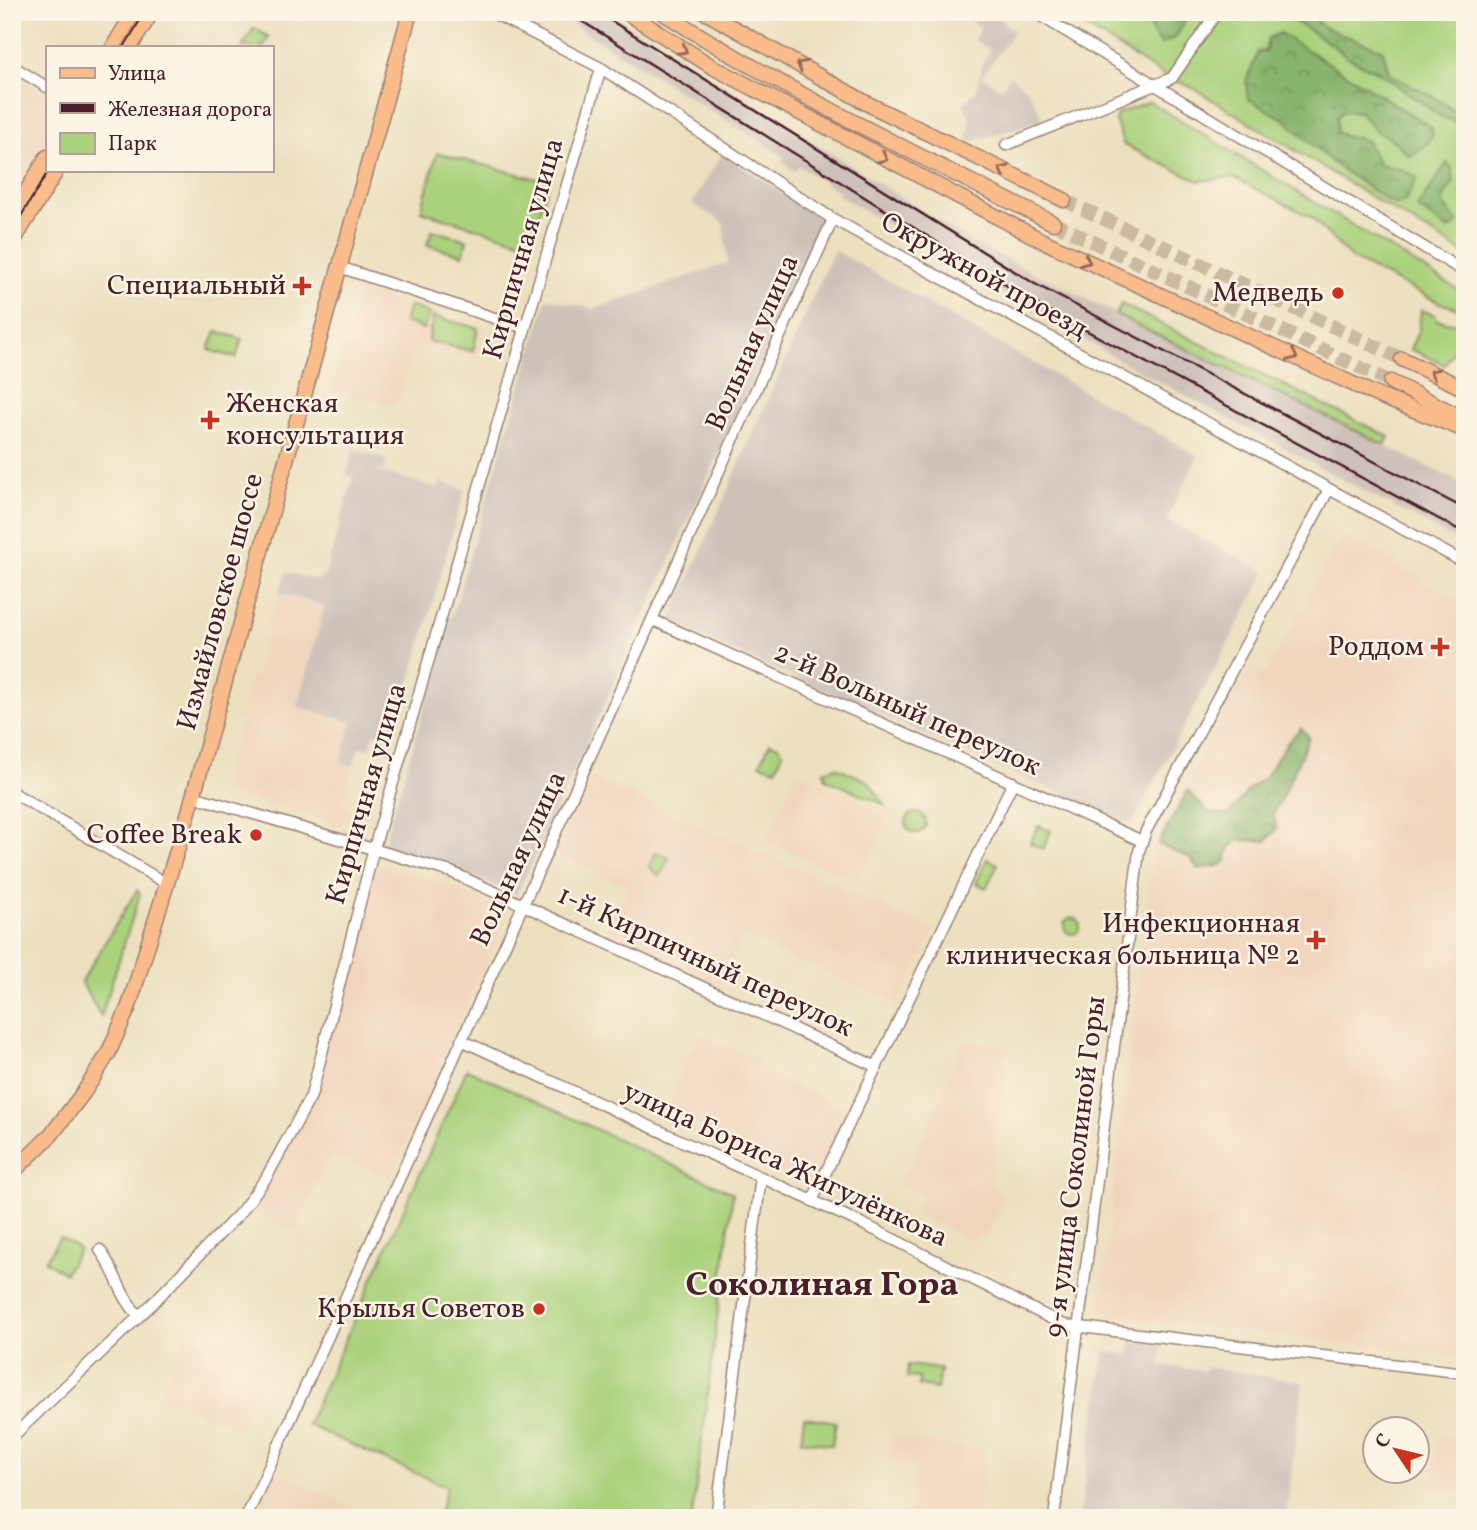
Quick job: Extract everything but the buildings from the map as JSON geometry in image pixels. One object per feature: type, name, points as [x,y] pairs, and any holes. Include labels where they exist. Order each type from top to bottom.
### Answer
[{"type":"main road","points":[[114,46],[134,12]]},
{"type":"main road","points":[[131,46],[152,12]]},
{"type":"main road","name":"Измайловское шоссе","points":[[12,1172],[62,1122],[108,1054],[129,1006],[193,796],[410,12]]},
{"type":"main road","points":[[626,12],[680,48],[759,92],[1041,240],[1379,396],[1465,430]]},
{"type":"main road","points":[[662,12],[712,44],[861,125],[1053,223]]},
{"type":"main road","points":[[705,12],[870,105],[1064,200]]},
{"type":"main road","points":[[12,215],[46,159]]},
{"type":"main road","points":[[12,243],[56,172]]},
{"type":"main road","points":[[1402,359],[1465,389]]},
{"type":"main road","points":[[1391,382],[1465,419]]},
{"type":"street","name":"Окружной проезд","points":[[491,12],[601,68],[833,219],[1328,491],[1465,563]]},
{"type":"street","points":[[1034,12],[1465,272]]},
{"type":"street","points":[[1006,145],[1156,86],[1177,74],[1217,12]]},
{"type":"street","points":[[12,66],[46,86]]},
{"type":"street","name":"Кирпичная улица","points":[[12,1437],[139,1316],[256,1194],[311,1096],[374,848],[601,68]]},
{"type":"street","name":"Вольная улица","points":[[246,1518],[833,219]]},
{"type":"street","points":[[339,267],[525,328]]},
{"type":"street","name":"9-я улица Соколиной Горы","points":[[1054,1518],[1142,841],[1328,491]]},
{"type":"street","name":"2-й Вольный переулок","points":[[653,620],[1142,841]]},
{"type":"street","points":[[812,1201],[1013,782]]},
{"type":"street","points":[[12,792],[167,884]]},
{"type":"street","name":"1-й Кирпичный переулок","points":[[193,796],[451,872],[877,1067]]},
{"type":"street","name":"улица Бориса Жигулёнкова","points":[[461,1040],[812,1201],[1064,1325],[1465,1373]]},
{"type":"street","points":[[716,1518],[761,1177]]},
{"type":"street","points":[[100,1250],[110,1263],[123,1297],[139,1316]]},
{"type":"shaded area","points":[[553,12],[607,12],[973,243],[1465,485],[1465,545],[1121,361],[838,195],[838,191],[799,166],[795,171],[782,162],[785,157]]},
{"type":"shaded area","points":[[957,12],[991,12],[1014,31],[982,76],[1001,89],[1010,76],[1027,89],[1043,119],[967,143],[970,118],[963,103],[976,92],[983,62],[990,50],[974,40],[981,27]]},
{"type":"shaded area","points":[[12,75],[46,95],[46,152],[12,209]]},
{"type":"shaded area","points":[[722,154],[825,221],[517,895],[451,867],[383,846],[547,298],[594,309],[728,263],[723,222],[692,204]]},
{"type":"shaded area","points":[[834,250],[1198,456],[1166,520],[1266,572],[1132,824],[669,623]]},
{"type":"shaded area","points":[[360,290],[487,329],[479,359],[415,345],[396,406],[331,391]]},
{"type":"shaded area","points":[[354,450],[387,460],[384,471],[375,470],[438,488],[440,482],[465,489],[394,739],[374,733],[370,749],[359,747],[353,766],[341,762],[352,722],[297,706],[325,606],[279,593],[286,572],[317,580],[325,575],[353,478],[346,475]]},
{"type":"shaded area","points":[[12,530],[32,542],[12,573]]},
{"type":"shaded area","points":[[1343,534],[1404,566],[1402,569],[1465,605],[1465,1357],[1112,1317],[1100,1309],[1153,847],[1249,666],[1265,674]]},
{"type":"shaded area","points":[[279,593],[325,606],[297,706],[352,722],[341,762],[353,766],[342,804],[352,808],[348,820],[344,819],[342,825],[221,792],[229,765],[225,763],[234,750],[242,721],[236,719],[237,714],[243,715],[245,711],[242,709],[251,676],[256,677],[268,632],[269,614],[273,615]]},
{"type":"shaded area","points":[[797,772],[890,814],[859,882],[766,841]]},
{"type":"shaded area","points":[[590,776],[935,930],[897,1004],[742,936],[719,986],[606,935],[629,887],[555,855]]},
{"type":"shaded area","points":[[376,864],[419,875],[509,911],[390,1178],[331,1155],[296,1231],[249,1211],[272,1175],[312,1096]]},
{"type":"shaded area","points":[[699,1034],[761,1061],[758,1069],[849,1110],[814,1189],[660,1120]]},
{"type":"shaded area","points":[[964,1040],[1009,1046],[991,1181],[1004,1201],[987,1234],[968,1240],[915,1213],[923,1196],[899,1184],[925,1134]]},
{"type":"shaded area","points":[[214,1332],[240,1343],[235,1354],[267,1368],[240,1431],[159,1396],[187,1333],[209,1343]]},
{"type":"shaded area","points":[[1131,1339],[1163,1343],[1160,1365],[1204,1371],[1205,1367],[1303,1382],[1286,1518],[1079,1518],[1105,1351],[1129,1355]]},
{"type":"shaded area","points":[[1437,1435],[1465,1439],[1465,1494],[1430,1490]]},
{"type":"shaded area","points":[[890,1437],[986,1450],[977,1518],[885,1518],[885,1510],[910,1515],[915,1468],[887,1464]]},
{"type":"shaded area","points":[[275,1471],[335,1499],[370,1518],[254,1518]]},
{"type":"green space","points":[[1062,12],[1465,12],[1465,254],[1193,88],[1163,75]]},
{"type":"green space","points":[[1129,12],[1190,12],[1176,37],[1161,44],[1145,19]]},
{"type":"green space","points":[[1280,12],[1308,12],[1323,27],[1383,50],[1389,73],[1437,98],[1453,110],[1465,100],[1465,113],[1455,122],[1440,116],[1383,75],[1347,57]]},
{"type":"green space","points":[[254,28],[269,37],[264,46],[243,46]]},
{"type":"green space","points":[[1280,33],[1431,127],[1433,135],[1428,142],[1408,155],[1397,143],[1375,130],[1360,112],[1343,111],[1337,117],[1337,133],[1367,141],[1379,164],[1403,170],[1417,178],[1405,202],[1398,205],[1390,202],[1334,164],[1285,120],[1248,99],[1246,83],[1258,52],[1266,51],[1268,38]]},
{"type":"green space","points":[[1150,102],[1465,294],[1465,311],[1440,303],[1352,259],[1311,217],[1233,177],[1199,181],[1124,145],[1115,120],[1118,113]]},
{"type":"green space","points":[[437,153],[549,182],[530,244],[421,211]]},
{"type":"green space","points":[[1447,163],[1452,169],[1454,182],[1444,196],[1443,204],[1458,223],[1449,230],[1417,208]]},
{"type":"green space","points":[[432,230],[467,240],[463,255],[427,245]]},
{"type":"green space","points":[[1121,304],[1389,437],[1385,445],[1116,315]]},
{"type":"green space","points":[[409,306],[429,313],[424,329],[404,322]]},
{"type":"green space","points":[[1421,310],[1435,315],[1437,320],[1465,326],[1465,345],[1455,348],[1445,365],[1410,349],[1419,330]]},
{"type":"green space","points":[[433,317],[478,328],[473,351],[428,341]]},
{"type":"green space","points":[[216,331],[242,339],[236,358],[209,350]]},
{"type":"green space","points":[[1301,728],[1309,737],[1273,814],[1277,828],[1266,841],[1238,840],[1229,849],[1226,861],[1219,866],[1198,869],[1190,858],[1158,844],[1188,791],[1208,812],[1229,815],[1249,789],[1264,778],[1287,743]]},
{"type":"green space","points":[[770,743],[779,746],[783,753],[776,769],[760,764]]},
{"type":"green space","points":[[836,767],[868,781],[885,805],[826,779],[824,771]]},
{"type":"green space","points":[[916,813],[923,816],[926,823],[923,830],[916,833],[909,830],[906,823],[909,816]]},
{"type":"green space","points":[[1038,826],[1051,831],[1043,849],[1030,843]]},
{"type":"green space","points":[[656,852],[669,858],[660,876],[649,867]]},
{"type":"green space","points":[[987,859],[998,864],[986,888],[976,883]]},
{"type":"green space","points":[[137,890],[140,894],[101,1016],[81,982]]},
{"type":"green space","points":[[1069,918],[1075,918],[1080,926],[1078,932],[1069,934],[1064,929],[1064,923]]},
{"type":"green space","name":"Крылья Советов","points":[[467,1069],[733,1193],[692,1518],[438,1518],[447,1487],[307,1425]]},
{"type":"green space","points":[[60,1237],[79,1249],[65,1273],[45,1261]]},
{"type":"green space","points":[[908,1365],[940,1369],[937,1389],[919,1386],[919,1378],[907,1377]]},
{"type":"green space","points":[[804,1417],[836,1422],[832,1445],[801,1440]]},
{"type":"tunnel","points":[[1064,200],[1402,359]]},
{"type":"tunnel","points":[[1053,223],[1391,382]]},
{"type":"tram line","points":[[125,46],[145,12]]},
{"type":"tram line","points":[[12,231],[48,172]]},
{"type":"railway","points":[[567,12],[1033,302],[1465,533]]},
{"type":"railway","points":[[597,12],[1035,284],[1465,509]]},
{"type":"place","name":"Специальный","points":[[302,286]]},
{"type":"place","name":"Медведь","points":[[1338,293]]},
{"type":"place","name":"Женская консультация","points":[[210,420]]},
{"type":"place","name":"Роддом","points":[[1440,647]]},
{"type":"place","name":"Coffee Break","points":[[256,835]]},
{"type":"place","name":"Инфекционная клиническая больница № 2","points":[[1316,940]]},
{"type":"place","name":"Крылья Советов","points":[[539,1309]]},
{"type":"district","name":"Соколиная Гора","points":[[822,1286]]}]
